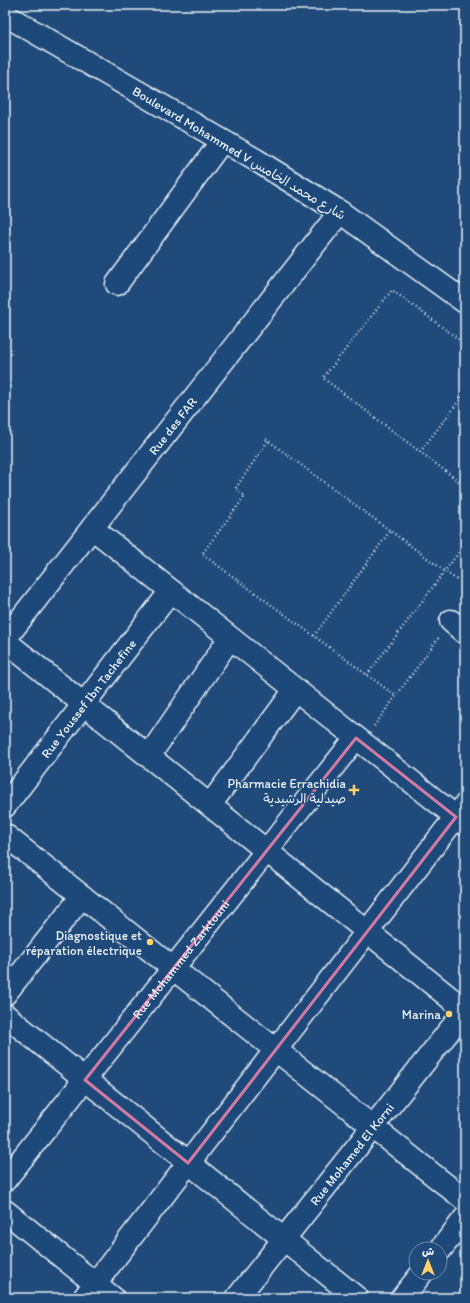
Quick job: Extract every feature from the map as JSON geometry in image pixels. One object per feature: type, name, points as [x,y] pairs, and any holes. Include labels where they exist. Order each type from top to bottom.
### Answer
[{"type":"street","name":"Boulevard Mohammed V شارع محمد الخامس","points":[[5,15],[222,141],[340,212],[465,302]]},
{"type":"street","points":[[117,284],[222,141]]},
{"type":"street","name":"Rue des FAR","points":[[5,640],[340,212]]},
{"type":"street","points":[[89,1291],[367,932],[462,816],[359,740],[92,528]]},
{"type":"street","name":"Rue Youssef Ibn Tachefine","points":[[5,806],[171,592]]},
{"type":"street","points":[[148,756],[230,638]]},
{"type":"street","points":[[5,640],[465,1010]]},
{"type":"street","points":[[210,805],[295,690]]},
{"type":"street","name":"Rue Mohammed Zarktouni","points":[[5,1180],[267,851],[359,740]]},
{"type":"street","points":[[5,835],[465,1200]]},
{"type":"street","points":[[5,994],[82,896]]},
{"type":"street","name":"Rue Mohamed El Korni","points":[[237,1298],[465,1010]]},
{"type":"street","points":[[5,1015],[357,1298]]},
{"type":"street","points":[[5,1210],[89,1291],[113,1298]]},
{"type":"street","points":[[447,1241],[465,1218]]},
{"type":"street","points":[[402,1298],[416,1281]]},
{"type":"path","points":[[465,344],[392,290],[323,378],[465,486]]},
{"type":"path","points":[[420,452],[465,393]]},
{"type":"path","points":[[396,696],[202,554],[245,496],[235,489],[267,440],[465,586]]},
{"type":"path","points":[[314,636],[390,531]]},
{"type":"path","points":[[367,675],[465,544]]},
{"type":"path","points":[[359,740],[458,627]]},
{"type":"highlighted area","points":[[356,738],[456,817],[188,1163],[85,1080]]},
{"type":"place","name":"Pharmacie Errachidia صيدلية الرشيدية","points":[[354,790]]},
{"type":"place","name":"Diagnostique et réparation électrique","points":[[150,942]]},
{"type":"place","name":"Marina","points":[[449,1014]]}]
